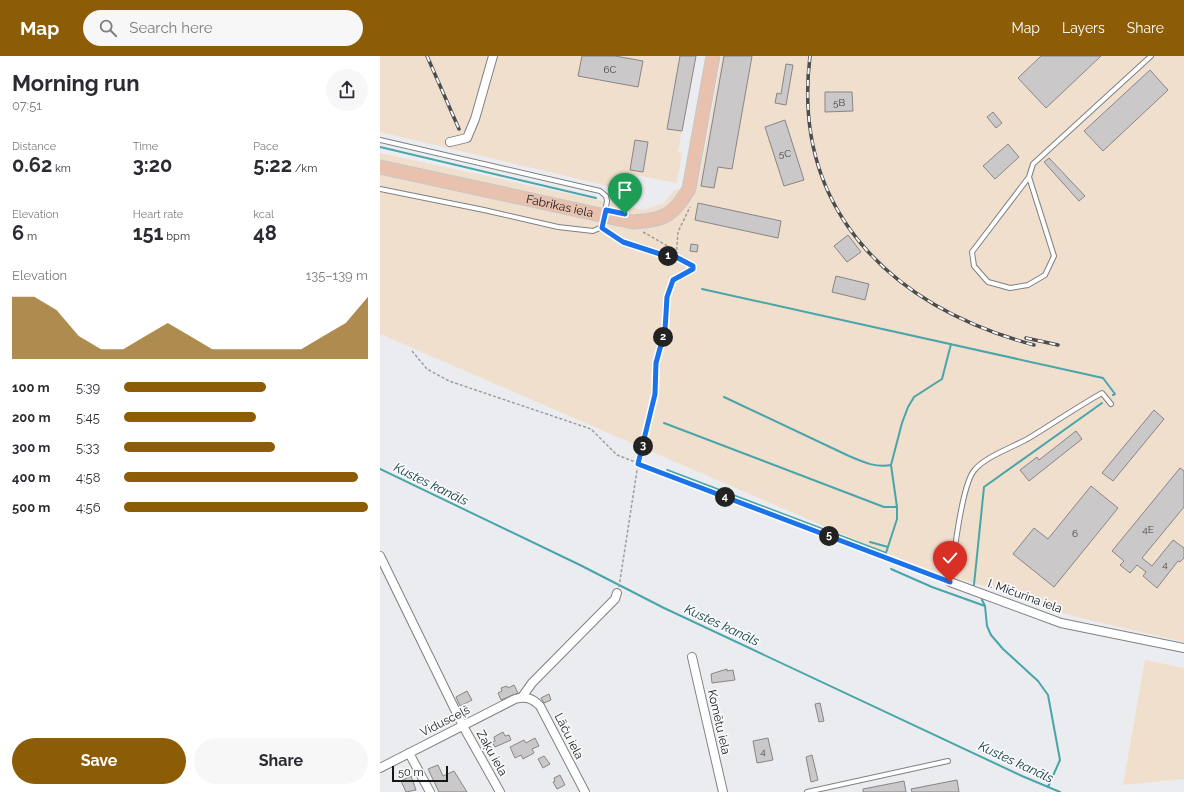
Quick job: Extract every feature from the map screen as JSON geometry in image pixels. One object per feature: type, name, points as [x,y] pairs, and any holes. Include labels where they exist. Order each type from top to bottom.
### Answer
[{"type":"main road","name":"Fabrikas iela","points":[[380,167],[603,222],[651,221],[666,216],[678,206],[689,189],[713,56]]},
{"type":"street","points":[[450,142],[467,138],[475,118],[492,56]]},
{"type":"street","name":"Zaķu iela","points":[[380,556],[463,726],[500,792]]},
{"type":"street","name":"I. Mičurina iela","points":[[950,582],[1061,623],[1184,648]]},
{"type":"street","name":"Vidusceļš","points":[[380,768],[524,697],[532,683],[615,599],[617,593]]},
{"type":"street","name":"Komētu iela","points":[[692,657],[724,792]]},
{"type":"street","name":"Lāču iela","points":[[524,697],[534,700],[540,706],[585,792]]},
{"type":"street","points":[[409,753],[430,792]]},
{"type":"lane","points":[[1029,176],[1054,256],[1045,275],[1028,285],[1010,288],[988,282],[974,266],[972,252],[1029,176],[1033,164],[1151,56]]},
{"type":"lane","points":[[380,140],[600,192],[606,196],[607,201],[603,222],[593,231],[558,227],[380,189]]},
{"type":"lane","points":[[950,582],[964,501],[969,480],[974,471],[983,462],[1030,437],[1069,411],[1102,393],[1111,404]]},
{"type":"lane","points":[[807,792],[948,761]]},
{"type":"path","points":[[676,257],[678,232],[692,202]]},
{"type":"path","points":[[603,222],[623,242],[663,255],[676,257],[693,266],[693,269],[673,280],[667,297],[665,330],[656,363],[655,394],[638,464],[622,575],[617,593]]},
{"type":"path","points":[[638,229],[666,245],[676,257]]},
{"type":"path","points":[[412,351],[427,369],[450,381],[591,429],[617,456],[950,582]]},
{"type":"shaded area","points":[[380,56],[696,56],[678,152],[682,153],[677,183],[629,174],[628,181],[616,188],[380,132]]},
{"type":"shaded area","points":[[722,56],[1184,56],[1184,642],[1072,616],[979,584],[930,572],[380,334],[380,153],[644,210],[664,203],[675,189],[697,191]]},
{"type":"shaded area","points":[[1145,660],[1184,668],[1184,779],[1123,785]]},
{"type":"building","points":[[582,56],[615,56],[643,61],[638,87],[578,76]]},
{"type":"building","points":[[680,56],[696,56],[682,131],[667,129]]},
{"type":"building","points":[[724,56],[752,56],[732,169],[718,167],[714,188],[701,186]]},
{"type":"building","points":[[1041,56],[1101,56],[1046,108],[1018,78]]},
{"type":"building","points":[[786,64],[793,65],[786,105],[775,103],[777,93],[781,94]]},
{"type":"building","points":[[1150,70],[1168,90],[1103,151],[1084,131]]},
{"type":"building","points":[[825,92],[852,92],[853,111],[825,112]]},
{"type":"building","points":[[993,112],[1002,123],[996,128],[987,117]]},
{"type":"building","points":[[785,120],[804,180],[784,186],[765,127]]},
{"type":"building","points":[[635,140],[648,142],[643,172],[630,170]]},
{"type":"building","points":[[1008,144],[1019,157],[995,179],[983,166]]},
{"type":"building","points":[[1049,158],[1085,196],[1079,201],[1044,162]]},
{"type":"building","points":[[698,203],[781,221],[778,238],[695,220]]},
{"type":"building","points":[[848,235],[861,252],[847,262],[834,246]]},
{"type":"building","points":[[691,244],[698,245],[697,252],[690,251]]},
{"type":"building","points":[[836,276],[869,284],[865,300],[832,292]]},
{"type":"building","points":[[1154,410],[1164,419],[1113,481],[1102,473]]},
{"type":"building","points":[[1076,431],[1082,439],[1029,481],[1020,470],[1037,457],[1039,460]]},
{"type":"building","points":[[1180,468],[1184,471],[1184,507],[1142,558],[1152,566],[1173,540],[1184,548],[1184,558],[1180,562],[1178,561],[1157,588],[1143,576],[1146,572],[1137,565],[1130,573],[1120,565],[1124,561],[1112,551]]},
{"type":"building","points":[[1091,486],[1118,508],[1054,587],[1013,554],[1034,528],[1048,539]]},
{"type":"building","points":[[727,669],[727,671],[733,670],[735,680],[712,683],[711,674]]},
{"type":"building","points":[[514,685],[518,693],[501,700],[498,693],[502,691],[501,688],[507,686],[508,688]]},
{"type":"building","points":[[467,691],[472,700],[460,706],[456,697]]},
{"type":"building","points":[[549,694],[551,700],[544,703],[541,698]]},
{"type":"building","points":[[820,703],[824,721],[819,722],[815,704]]},
{"type":"building","points":[[503,732],[505,736],[509,735],[511,740],[495,747],[492,742],[495,741],[494,737]]},
{"type":"building","points":[[535,738],[539,746],[532,749],[534,753],[523,759],[521,755],[515,758],[510,747],[524,740],[526,743]]},
{"type":"building","points":[[768,738],[773,760],[757,763],[753,741]]},
{"type":"building","points":[[812,755],[818,780],[811,782],[806,757]]},
{"type":"building","points":[[544,756],[550,764],[543,768],[538,759]]},
{"type":"building","points":[[438,765],[443,776],[454,771],[467,792],[439,792],[428,769]]},
{"type":"building","points":[[560,775],[565,785],[557,789],[553,782],[555,781],[554,778]]},
{"type":"building","points":[[411,776],[416,790],[406,792],[401,781]]},
{"type":"building","points":[[957,780],[959,792],[912,792],[911,789]]},
{"type":"building","points":[[904,781],[906,792],[863,792],[863,789]]},
{"type":"waterway","points":[[380,147],[596,198]]},
{"type":"waterway","points":[[702,289],[1103,378],[1115,394],[1113,395]]},
{"type":"waterway","points":[[667,470],[886,553],[897,519],[897,507],[891,465],[902,423],[908,407],[914,397],[942,379],[951,344]]},
{"type":"waterway","points":[[724,397],[849,456],[870,464],[880,466],[891,465]]},
{"type":"waterway","points":[[974,585],[984,487],[1102,403]]},
{"type":"waterway","points":[[664,423],[884,507],[897,507]]},
{"type":"waterway","name":"Kustes kanāls","points":[[380,469],[580,565],[664,608],[1022,776],[1060,792]]},
{"type":"waterway","points":[[870,542],[888,547]]},
{"type":"waterway","points":[[891,569],[932,587],[985,606],[987,626],[991,635],[1003,649],[1038,681],[1048,695],[1060,760],[1048,787]]},
{"type":"waterway","points":[[982,600],[985,606]]},
{"type":"railway","points":[[427,56],[459,129]]},
{"type":"railway","points":[[810,56],[808,112],[817,162],[835,206],[862,245],[896,278],[937,306],[983,328],[1034,345]]},
{"type":"railway","points":[[1026,338],[1058,345]]},
{"type":"route","points":[[625,214],[606,210],[602,228],[623,242],[663,255],[676,257],[693,266],[693,269],[673,280],[667,297],[665,330],[656,363],[655,394],[638,464],[950,582]]}]
